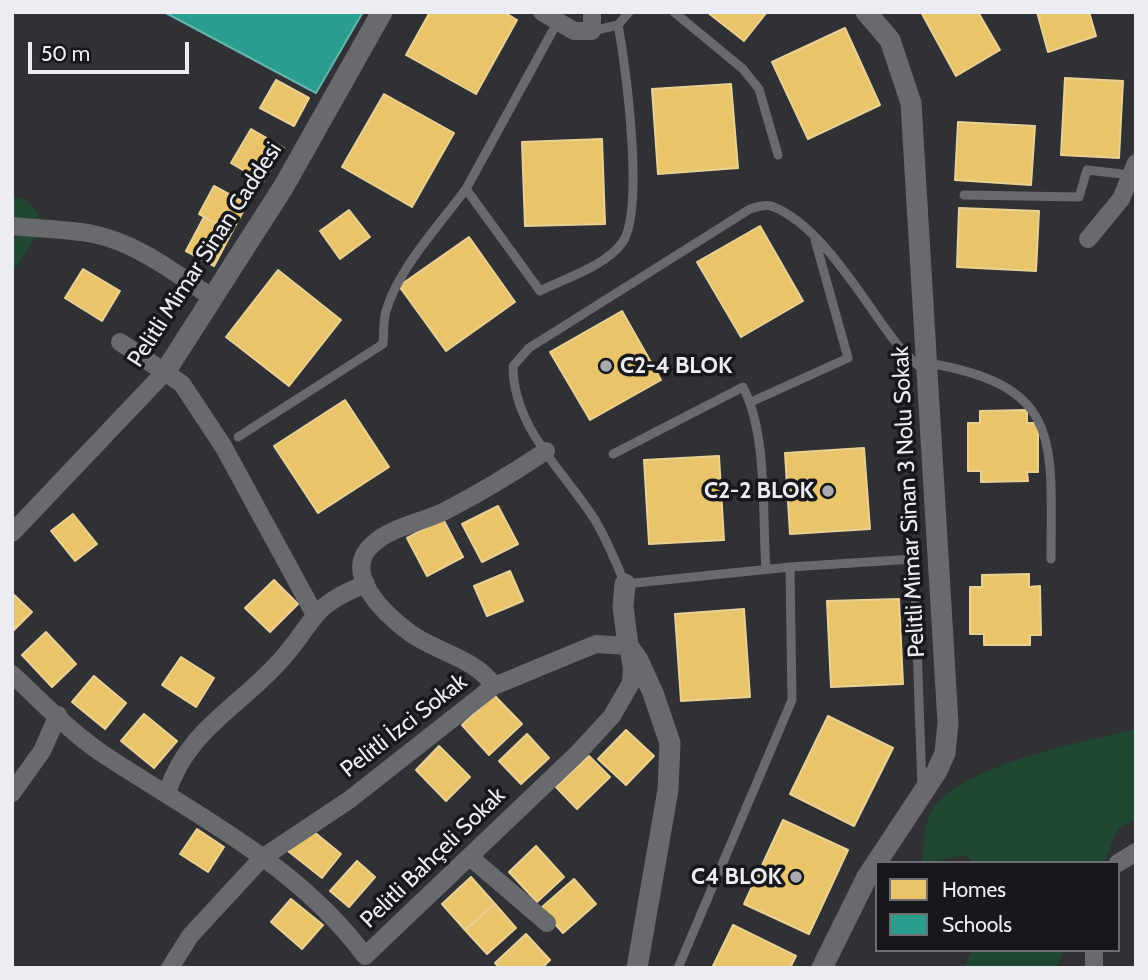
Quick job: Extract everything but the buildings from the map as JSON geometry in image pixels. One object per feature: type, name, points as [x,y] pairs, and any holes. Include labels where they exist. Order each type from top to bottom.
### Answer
[{"type":"street","name":"Pelitli Mimar Sinan Caddesi","points":[[12,533],[165,372],[284,186],[382,12]]},
{"type":"street","points":[[550,17],[574,31],[592,31],[592,12]]},
{"type":"street","name":"Pelitli Mimar Sinan 3 Nolu Sokak","points":[[866,12],[890,40],[899,58],[911,103],[948,723],[945,753],[877,861]]},
{"type":"street","points":[[1088,239],[1121,199],[1133,169]]},
{"type":"street","points":[[12,226],[93,234],[120,242],[149,256],[213,298]]},
{"type":"street","points":[[120,342],[182,384],[223,446],[314,613]]},
{"type":"street","points":[[167,793],[184,752],[281,660],[314,613],[344,592],[366,584],[361,575],[361,563],[373,543],[443,511],[546,451]]},
{"type":"street","name":"Pelitli İzci Sokak","points":[[176,966],[190,936],[262,858],[349,800],[494,686],[484,671],[405,629],[390,616],[366,584]]},
{"type":"street","points":[[625,584],[623,606],[628,646],[648,682],[670,743],[668,790],[637,968]]},
{"type":"street","points":[[494,686],[596,644],[628,646]]},
{"type":"street","name":"Pelitli Bahçeli Sokak","points":[[12,674],[106,757],[204,815],[262,858],[330,916],[362,962],[612,716],[631,683],[632,668],[628,646]]},
{"type":"street","points":[[12,793],[42,751],[58,715]]},
{"type":"street","points":[[1120,862],[1136,852]]},
{"type":"street","points":[[470,858],[547,923]]},
{"type":"street","name":"Pelitli Mimar Sinan 3 Nolu Sokak","points":[[822,968],[875,865]]},
{"type":"lane","points":[[592,31],[618,25],[629,12]]},
{"type":"lane","points":[[674,12],[743,69],[759,89],[778,155]]},
{"type":"lane","points":[[238,438],[383,344],[386,312],[396,289],[419,251],[466,188],[550,17]]},
{"type":"lane","points":[[466,188],[540,291],[612,254],[624,241],[633,221],[628,102],[618,25]]},
{"type":"lane","points":[[964,195],[1079,197],[1087,170],[1133,169]]},
{"type":"lane","points":[[922,793],[914,559],[766,569],[625,584],[594,519],[524,416],[513,385],[513,366],[528,348],[750,209],[768,205],[786,214],[814,239],[860,289],[898,344],[928,369],[964,369],[1004,384],[1028,404],[1043,429],[1051,461],[1051,559]]},
{"type":"lane","points":[[751,402],[848,358],[814,239]]},
{"type":"lane","points":[[613,454],[743,387],[751,402],[759,450],[766,569]]},
{"type":"lane","points":[[678,968],[792,700],[790,567]]},
{"type":"green space","points":[[12,197],[28,202],[43,226],[12,274]]},
{"type":"green space","points":[[1136,729],[1136,819],[1119,828],[1104,861],[972,861],[967,855],[922,861],[928,819],[944,797],[965,782],[992,769],[1055,749]]},
{"type":"green space","points":[[971,952],[1063,952],[1056,968],[965,968]]},
{"type":"place","name":"C2-4 BLOK","points":[[606,366]]},
{"type":"place","name":"C2-2 BLOK","points":[[828,491]]},
{"type":"place","name":"C4 BLOK","points":[[796,877]]}]
